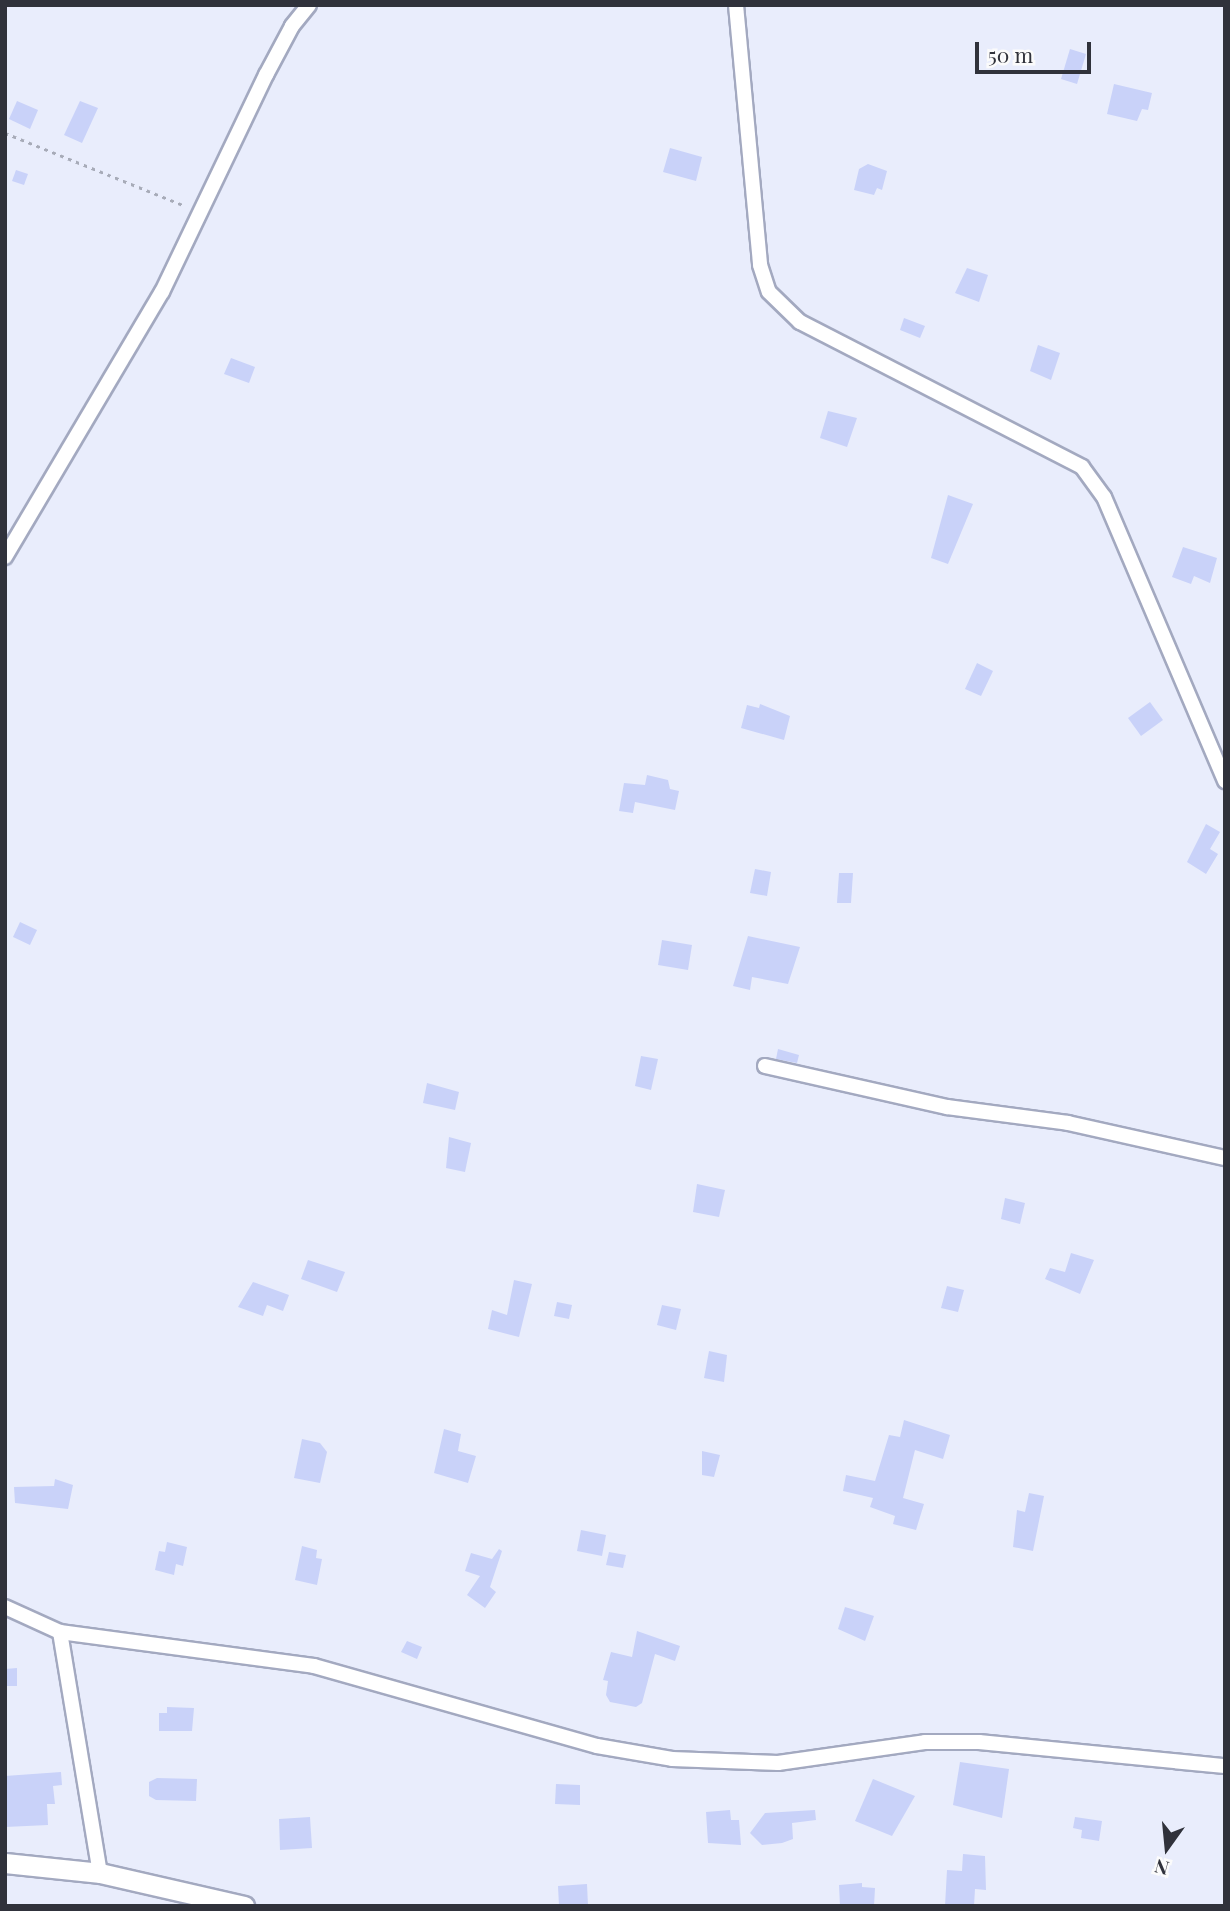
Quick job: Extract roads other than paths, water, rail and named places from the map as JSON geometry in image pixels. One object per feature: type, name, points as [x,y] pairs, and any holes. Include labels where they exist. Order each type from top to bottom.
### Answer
[{"type":"main road","points":[[5,1863],[100,1873],[243,1906]]},
{"type":"street","points":[[5,557],[117,372],[292,26],[309,5]]},
{"type":"street","points":[[736,5],[760,265],[769,292],[800,322],[1082,467],[1104,498],[1225,781]]},
{"type":"street","points":[[765,1066],[947,1107],[1068,1123],[1225,1158]]},
{"type":"street","points":[[5,1607],[60,1632],[314,1666],[597,1746],[672,1759],[778,1763],[925,1742],[979,1742],[1225,1766]]},
{"type":"street","points":[[60,1632],[100,1873]]}]
